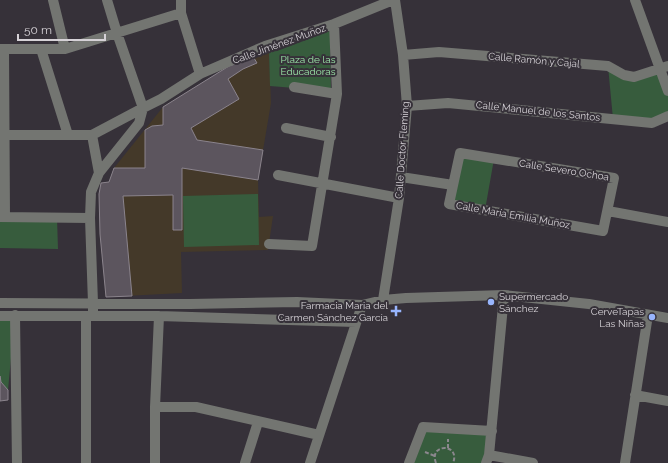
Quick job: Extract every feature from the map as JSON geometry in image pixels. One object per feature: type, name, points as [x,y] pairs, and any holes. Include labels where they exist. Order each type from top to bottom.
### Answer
[{"type":"street","points":[[53,0],[65,49]]},
{"type":"street","points":[[86,463],[89,316],[93,303],[90,218],[91,192],[99,173],[139,123],[143,108],[107,0]]},
{"type":"street","points":[[181,0],[181,13],[200,74]]},
{"type":"street","name":"Calle Jiménez Muñoz","points":[[92,135],[161,99],[200,74],[265,46],[334,24],[394,0]]},
{"type":"street","name":"Calle Doctor Fleming","points":[[383,300],[399,198],[407,106],[403,55],[394,0]]},
{"type":"street","points":[[635,0],[664,67],[668,91]]},
{"type":"street","points":[[90,218],[3,217],[2,49],[65,49],[181,13]]},
{"type":"street","points":[[269,244],[312,246],[324,184],[337,94],[334,24]]},
{"type":"street","points":[[41,49],[68,135]]},
{"type":"street","name":"Calle Ramón y Cajal","points":[[403,55],[439,52],[608,66],[624,75],[634,78],[664,67]]},
{"type":"street","points":[[294,87],[337,94]]},
{"type":"street","name":"Calle Manuel de los Santos","points":[[407,106],[448,103],[652,122],[668,116]]},
{"type":"street","points":[[286,128],[331,137]]},
{"type":"street","points":[[2,135],[92,135],[99,173]]},
{"type":"street","name":"Calle María Emilia Muñoz","points":[[460,153],[450,204],[603,231]]},
{"type":"street","name":"Calle Severo Ochoa","points":[[460,153],[614,178],[603,231]]},
{"type":"street","points":[[278,175],[399,198]]},
{"type":"street","points":[[401,177],[453,185]]},
{"type":"street","points":[[608,211],[668,222]]},
{"type":"street","points":[[504,295],[492,431],[488,459],[533,463]]},
{"type":"street","points":[[0,303],[190,304],[297,302],[362,305],[383,300],[406,298],[504,295],[589,304],[668,318]]},
{"type":"street","points":[[188,318],[190,304]]},
{"type":"street","points":[[310,463],[362,305]]},
{"type":"street","points":[[625,463],[648,315]]},
{"type":"street","points":[[0,316],[159,316],[356,322]]},
{"type":"street","points":[[15,316],[17,463]]},
{"type":"street","points":[[155,463],[155,407],[159,316]]},
{"type":"street","points":[[635,395],[668,400]]},
{"type":"street","points":[[155,407],[196,408],[319,435]]},
{"type":"street","points":[[245,463],[258,422]]},
{"type":"street","points":[[409,463],[423,427],[492,431]]},
{"type":"path","points":[[436,463],[436,453],[438,450],[444,448],[448,448],[453,452],[453,462],[457,463]]},
{"type":"shaded area","points":[[269,52],[271,103],[258,180],[259,217],[273,216],[268,250],[181,252],[182,293],[106,297],[100,234],[99,194],[101,183],[109,182],[114,168],[163,107],[204,82]]},
{"type":"green space","name":"Plaza de las Educadoras","points":[[330,31],[331,91],[270,86],[269,52],[277,51]]},
{"type":"green space","points":[[608,66],[624,75],[660,68],[668,91],[668,116],[652,123],[613,119]]},
{"type":"green space","points":[[460,153],[494,159],[485,210],[449,204]]},
{"type":"green space","points":[[258,194],[259,245],[184,247],[183,196]]},
{"type":"green space","points":[[0,217],[57,218],[58,249],[0,248]]},
{"type":"green space","points":[[15,315],[8,390],[1,382],[0,376],[0,316]]},
{"type":"green space","points":[[423,427],[492,431],[486,463],[409,463]]},
{"type":"building","points":[[254,58],[257,63],[243,69],[228,79],[239,99],[191,128],[197,140],[263,150],[258,180],[182,168],[182,230],[173,230],[173,195],[123,196],[132,296],[106,297],[100,234],[99,194],[101,183],[109,182],[114,168],[145,168],[145,130],[152,126],[163,125],[163,107],[229,66]]},
{"type":"building","points":[[0,376],[1,382],[8,390],[8,400],[0,401]]},
{"type":"place","name":"Supermercado Sánchez","points":[[491,302]]},
{"type":"place","name":"Farmacia Maria del Carmen Sánchez García","points":[[396,311]]},
{"type":"place","name":"CerveTapas Las Niñas","points":[[652,317]]}]
